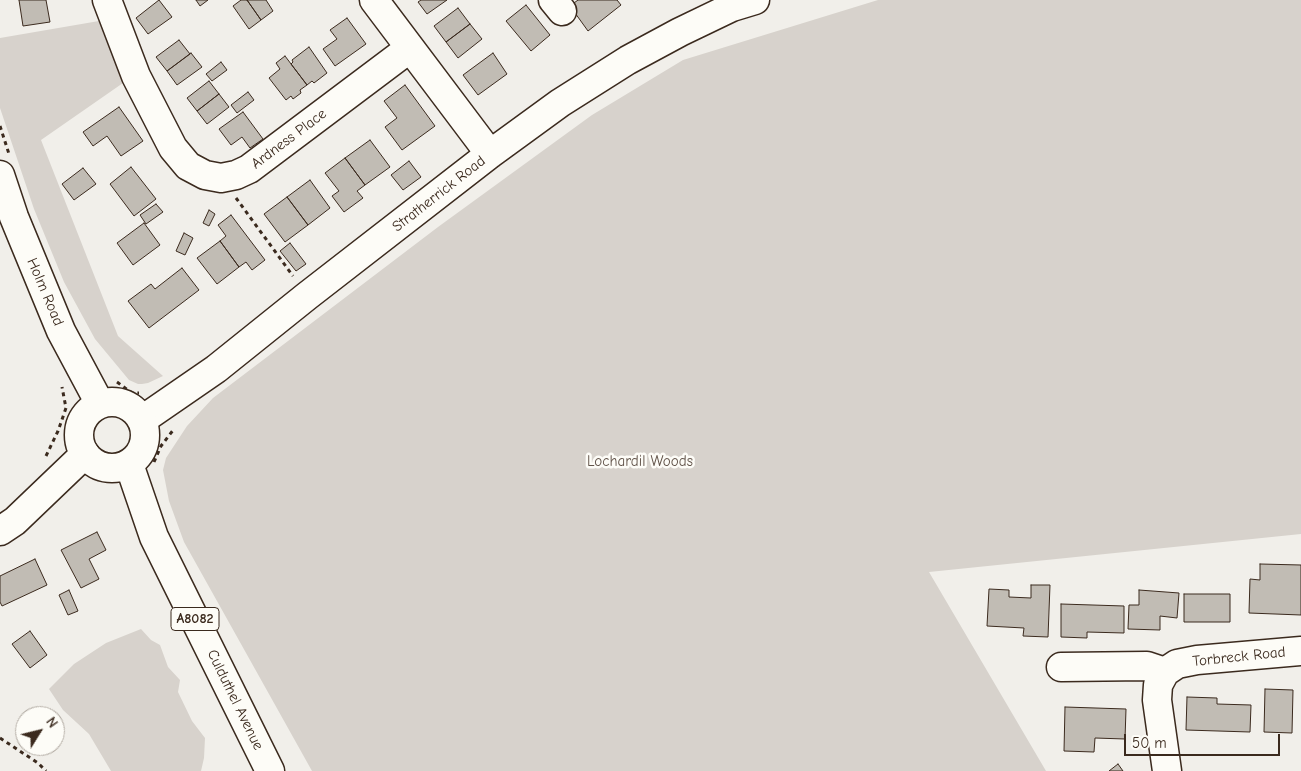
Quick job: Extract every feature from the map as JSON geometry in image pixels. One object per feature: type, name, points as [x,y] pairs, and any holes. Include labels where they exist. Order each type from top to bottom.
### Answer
[{"type":"street","points":[[107,0],[136,76],[173,148],[188,166],[205,175],[221,178]]},
{"type":"street","points":[[374,0],[490,154]]},
{"type":"street","name":"Stratherrick Road","points":[[142,420],[216,368],[490,154],[560,103],[628,60],[680,32],[723,11],[755,0]]},
{"type":"street","name":"Ardness Place","points":[[221,178],[236,175],[249,169],[410,48]]},
{"type":"street","name":"Holm Road","points":[[5,165],[14,217],[61,330],[100,404]]},
{"type":"street","points":[[110,402],[124,404],[137,412],[146,430],[146,440],[137,458],[141,465],[110,468],[100,466],[85,454],[80,445],[80,425],[84,416],[100,404],[110,402]]},
{"type":"street","points":[[0,531],[15,521],[85,454]]},
{"type":"street","name":"Culduthel Avenue","points":[[141,465],[154,537],[270,771]]},
{"type":"street","name":"Torbreck Road","points":[[1165,672],[1177,664],[1197,660],[1301,650]]},
{"type":"street","points":[[1061,667],[1147,666],[1165,672],[1158,685],[1157,700],[1167,771]]},
{"type":"path","points":[[0,126],[5,165]]},
{"type":"path","points":[[221,178],[307,296]]},
{"type":"path","points":[[114,378],[120,386],[132,393],[147,391]]},
{"type":"path","points":[[46,457],[58,432],[66,408],[61,381]]},
{"type":"path","points":[[141,465],[162,446],[177,424]]},
{"type":"path","points":[[0,738],[38,763],[46,771]]},
{"type":"green space","name":"Lochardil Woods","points":[[878,0],[1301,0],[1301,534],[929,572],[1046,771],[312,771],[184,542],[169,501],[163,470],[166,458],[187,426],[213,398],[438,227],[592,115],[683,60]]},
{"type":"green space","points":[[99,21],[123,83],[41,140],[118,336],[163,376],[142,384],[129,380],[95,339],[64,282],[34,209],[0,108],[0,38]]},
{"type":"green space","points":[[141,629],[151,640],[160,645],[168,667],[180,680],[178,692],[192,721],[205,738],[201,771],[111,771],[89,734],[65,712],[65,706],[60,706],[49,689],[74,664],[106,643]]},
{"type":"building","points":[[19,0],[46,0],[50,22],[23,26]]},
{"type":"building","points":[[159,0],[172,17],[148,34],[136,18]]},
{"type":"building","points":[[196,0],[208,0],[200,6]]},
{"type":"building","points":[[241,0],[247,0],[261,20],[249,29],[233,6]]},
{"type":"building","points":[[247,0],[266,0],[273,11],[261,20]]},
{"type":"building","points":[[421,0],[447,0],[427,14],[418,2]]},
{"type":"building","points":[[578,0],[617,0],[621,5],[588,31],[570,6]]},
{"type":"building","points":[[526,5],[550,35],[531,51],[506,21]]},
{"type":"building","points":[[458,8],[470,24],[446,42],[434,26]]},
{"type":"building","points":[[347,18],[366,44],[335,66],[323,49],[337,39],[330,30]]},
{"type":"building","points":[[470,24],[482,39],[458,58],[446,42]]},
{"type":"building","points":[[179,40],[190,54],[167,71],[156,57]]},
{"type":"building","points":[[309,47],[327,73],[314,83],[312,81],[307,85],[291,64],[292,60]]},
{"type":"building","points":[[191,53],[202,67],[177,85],[167,71]]},
{"type":"building","points":[[493,53],[507,74],[478,95],[463,75]]},
{"type":"building","points":[[285,56],[307,85],[293,99],[291,96],[286,100],[269,78],[280,69],[276,63]]},
{"type":"building","points":[[221,62],[227,70],[212,81],[206,74]]},
{"type":"building","points":[[209,81],[219,94],[197,111],[187,98]]},
{"type":"building","points":[[405,85],[435,126],[402,150],[385,127],[397,118],[384,101]]},
{"type":"building","points":[[248,92],[254,100],[237,113],[231,105]]},
{"type":"building","points":[[219,94],[229,107],[207,124],[197,111]]},
{"type":"building","points":[[119,107],[143,141],[121,156],[107,136],[93,146],[83,132]]},
{"type":"building","points":[[243,112],[263,139],[250,148],[242,137],[231,145],[219,129]]},
{"type":"building","points":[[370,140],[390,167],[365,185],[345,158]]},
{"type":"building","points":[[345,158],[365,185],[357,191],[363,198],[344,212],[332,196],[339,191],[325,173]]},
{"type":"building","points":[[409,161],[421,177],[403,190],[391,175]]},
{"type":"building","points":[[131,167],[156,199],[134,216],[110,184]]},
{"type":"building","points":[[83,168],[96,184],[74,200],[62,184]]},
{"type":"building","points":[[310,180],[330,208],[308,225],[287,197]]},
{"type":"building","points":[[287,197],[308,225],[285,242],[264,214]]},
{"type":"building","points":[[156,204],[163,212],[146,224],[140,215]]},
{"type":"building","points":[[209,210],[215,214],[209,226],[203,223]]},
{"type":"building","points":[[231,215],[265,260],[252,270],[246,262],[239,267],[220,241],[226,236],[218,225]]},
{"type":"building","points":[[144,223],[160,245],[133,265],[117,243]]},
{"type":"building","points":[[184,233],[193,238],[185,255],[176,251]]},
{"type":"building","points":[[220,241],[239,267],[217,284],[197,258]]},
{"type":"building","points":[[290,243],[306,264],[296,271],[280,251]]},
{"type":"building","points":[[182,268],[199,290],[149,328],[128,301],[151,284],[155,289]]},
{"type":"building","points":[[97,532],[106,550],[89,559],[99,579],[81,588],[61,550]]},
{"type":"building","points":[[35,559],[47,585],[2,606],[0,602],[0,576]]},
{"type":"building","points":[[1260,564],[1301,565],[1301,615],[1249,613],[1250,579],[1260,580]]},
{"type":"building","points":[[1031,585],[1050,585],[1048,637],[1023,636],[1024,628],[987,626],[989,589],[1009,590],[1009,597],[1031,598]]},
{"type":"building","points":[[69,590],[78,611],[68,615],[59,595]]},
{"type":"building","points":[[1139,590],[1179,593],[1177,618],[1160,616],[1160,630],[1128,629],[1129,605],[1139,605]]},
{"type":"building","points":[[1184,594],[1230,594],[1230,622],[1184,622]]},
{"type":"building","points":[[1061,604],[1124,606],[1124,633],[1087,632],[1087,638],[1061,637]]},
{"type":"building","points":[[30,631],[47,655],[30,668],[12,644]]},
{"type":"building","points":[[1265,689],[1293,690],[1292,733],[1264,732]]},
{"type":"building","points":[[1187,697],[1217,698],[1217,704],[1251,705],[1250,732],[1186,730]]},
{"type":"building","points":[[1065,707],[1126,709],[1125,739],[1095,738],[1094,752],[1064,751]]},
{"type":"building","points":[[1118,764],[1123,771],[1109,771]]}]
